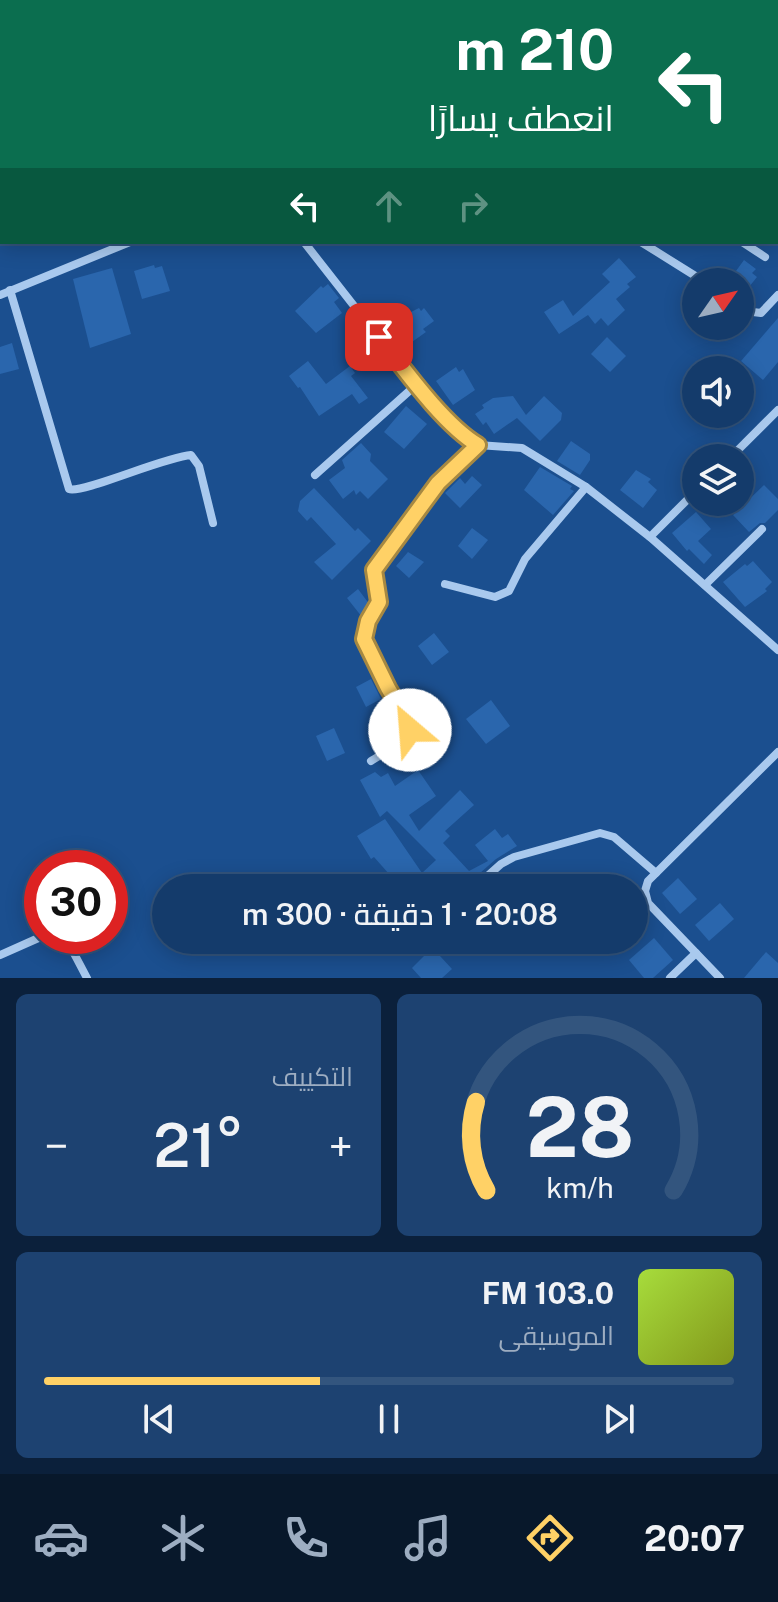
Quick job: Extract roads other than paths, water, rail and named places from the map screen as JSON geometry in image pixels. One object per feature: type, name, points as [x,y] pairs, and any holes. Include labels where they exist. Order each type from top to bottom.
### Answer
[{"type":"street","points":[[0,295],[125,244]]},
{"type":"street","points":[[306,244],[416,385],[466,436],[478,445],[522,448],[586,487],[650,537],[778,650]]},
{"type":"street","points":[[644,244],[683,268]]},
{"type":"street","points":[[745,244],[765,257]]},
{"type":"street","points":[[10,290],[69,489],[80,490],[140,468],[191,455],[199,466],[213,523]]},
{"type":"street","points":[[754,312],[761,313],[778,295]]},
{"type":"street","points":[[315,475],[416,385]]},
{"type":"street","points":[[744,444],[778,410]]},
{"type":"street","points":[[371,761],[404,739],[410,730],[364,639],[368,621],[379,602],[374,570],[438,483],[478,445]]},
{"type":"street","points":[[445,584],[495,597],[509,591],[525,559],[586,487]]},
{"type":"street","points":[[650,537],[682,505]]},
{"type":"street","points":[[705,585],[762,529]]},
{"type":"street","points":[[720,978],[648,903],[645,891],[648,881],[778,752]]},
{"type":"street","points":[[490,874],[514,857],[600,833],[614,837],[656,873]]},
{"type":"street","points":[[0,955],[24,944]]},
{"type":"street","points":[[670,978],[696,953]]},
{"type":"street","points":[[74,954],[87,978]]}]
